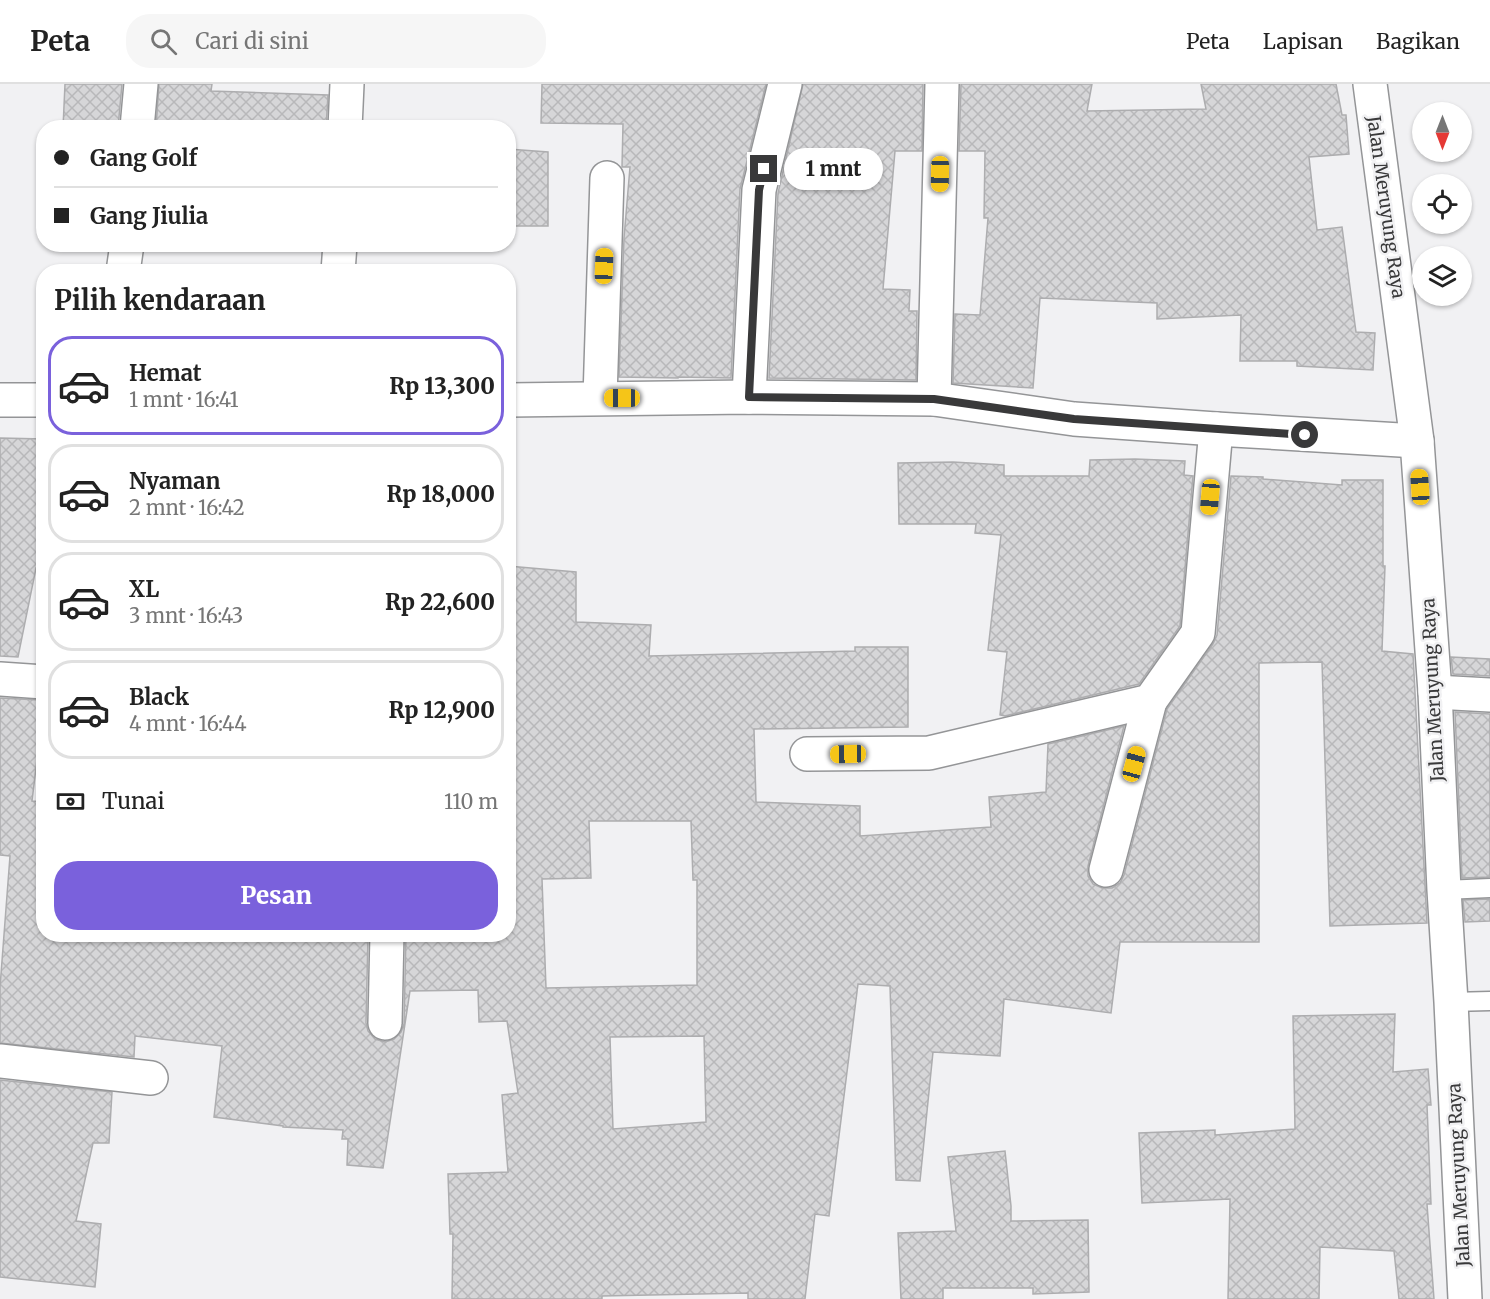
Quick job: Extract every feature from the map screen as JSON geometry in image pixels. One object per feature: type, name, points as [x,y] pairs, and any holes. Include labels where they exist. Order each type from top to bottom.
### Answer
[{"type":"street","points":[[138,120],[141,84]]},
{"type":"street","points":[[345,120],[347,84]]},
{"type":"street","points":[[749,397],[759,190],[785,84]]},
{"type":"street","points":[[934,399],[942,84]]},
{"type":"street","name":"Jalan Meruyung Raya","points":[[1370,84],[1417,441],[1435,692],[1465,1299]]},
{"type":"street","points":[[600,398],[607,178]]},
{"type":"street","points":[[516,400],[749,397],[934,399],[1074,419],[1417,441]]},
{"type":"street","points":[[0,400],[36,400]]},
{"type":"street","points":[[1106,870],[1150,701],[1198,633],[1216,429]]},
{"type":"street","points":[[0,679],[36,681]]},
{"type":"street","points":[[1435,692],[1490,695]]},
{"type":"street","points":[[807,754],[929,753],[1150,701]]},
{"type":"street","points":[[385,1023],[387,942]]},
{"type":"street","points":[[0,1061],[151,1078]]},
{"type":"lane","points":[[1443,890],[1490,888]]},
{"type":"lane","points":[[1451,1002],[1490,1001]]},
{"type":"building","points":[[65,84],[122,84],[119,120],[63,120]]},
{"type":"building","points":[[159,84],[212,84],[211,91],[328,95],[326,120],[157,120]]},
{"type":"building","points":[[542,84],[766,84],[740,189],[731,378],[619,377],[624,238],[630,167],[622,167],[623,124],[541,123]]},
{"type":"building","points":[[803,84],[923,84],[922,151],[895,151],[883,289],[910,290],[909,311],[917,311],[916,380],[769,378],[778,193]]},
{"type":"building","points":[[961,84],[1092,84],[1087,111],[1206,109],[1201,84],[1336,84],[1342,115],[1346,115],[1349,154],[1309,157],[1317,230],[1342,227],[1356,332],[1375,333],[1373,370],[1297,366],[1297,361],[1240,361],[1241,315],[1157,319],[1157,303],[1040,298],[1033,388],[953,383],[955,314],[980,315],[988,218],[984,218],[985,151],[959,151]]},
{"type":"building","points":[[516,150],[548,152],[548,226],[516,226]]},
{"type":"building","points":[[0,438],[36,439],[36,568],[18,657],[0,656]]},
{"type":"building","points":[[1090,460],[1185,461],[1184,475],[1193,476],[1180,626],[1139,684],[1005,716],[1000,715],[1007,652],[988,650],[1001,535],[975,533],[976,524],[899,524],[898,463],[953,462],[1004,465],[1004,476],[1089,476]]},
{"type":"building","points":[[1231,476],[1342,485],[1342,480],[1383,480],[1383,566],[1385,566],[1382,651],[1413,654],[1427,923],[1330,926],[1322,662],[1259,663],[1259,942],[1120,942],[1111,1013],[1004,999],[1000,1056],[933,1052],[920,1181],[896,1180],[890,986],[858,984],[829,1216],[815,1214],[805,1299],[748,1299],[748,1293],[602,1296],[602,1299],[452,1299],[453,1234],[450,1234],[448,1174],[508,1172],[502,1095],[518,1093],[507,1021],[479,1022],[478,990],[410,991],[383,1168],[347,1165],[348,1139],[342,1139],[343,1130],[283,1127],[214,1117],[222,1046],[135,1036],[134,1057],[0,1043],[0,987],[10,856],[0,855],[0,698],[36,700],[36,768],[32,801],[36,801],[36,942],[368,942],[366,1023],[368,1031],[375,1039],[385,1042],[394,1039],[401,1032],[404,1024],[406,942],[516,942],[516,567],[576,572],[576,622],[651,625],[649,656],[855,651],[855,647],[908,647],[908,727],[754,729],[756,802],[860,806],[860,836],[991,827],[989,797],[1046,792],[1048,744],[1124,726],[1088,866],[1088,876],[1093,884],[1102,888],[1112,888],[1120,883],[1124,875],[1167,709],[1217,635]],"holes":[[[589,821],[691,821],[693,880],[697,880],[697,985],[546,988],[542,879],[591,878]],[[704,1036],[706,1122],[613,1129],[610,1037]]]},
{"type":"building","points":[[1451,657],[1490,659],[1490,676],[1453,674]]},
{"type":"building","points":[[1455,712],[1490,714],[1490,877],[1462,878]]},
{"type":"building","points":[[1490,899],[1490,921],[1465,922],[1463,900]]},
{"type":"building","points":[[1395,1014],[1393,1072],[1428,1069],[1431,1105],[1427,1105],[1431,1204],[1427,1204],[1434,1299],[1399,1299],[1394,1251],[1320,1247],[1319,1299],[1228,1299],[1230,1199],[1142,1203],[1139,1133],[1215,1130],[1215,1135],[1295,1129],[1293,1016]]},
{"type":"building","points":[[0,1080],[112,1092],[109,1143],[93,1143],[76,1221],[101,1224],[95,1287],[0,1277]]},
{"type":"building","points":[[1005,1151],[1011,1221],[1088,1220],[1089,1292],[1033,1294],[1033,1288],[943,1288],[943,1299],[901,1299],[898,1233],[956,1231],[948,1157]]},
{"type":"route","points":[[764,169],[759,190],[749,397],[934,399],[1074,419],[1305,435]]}]
